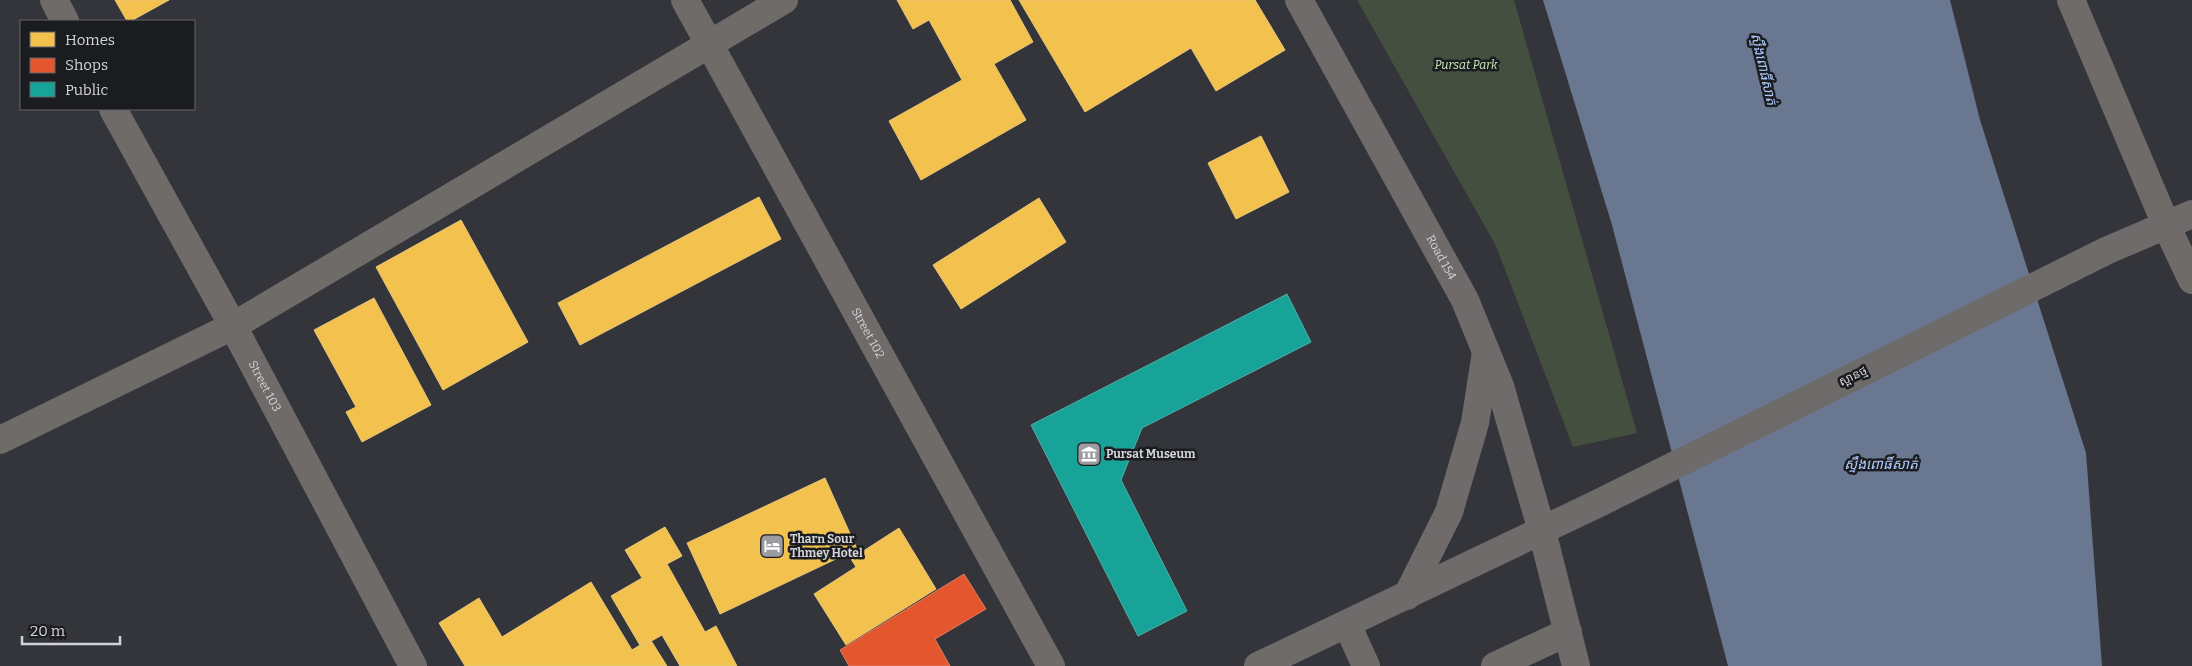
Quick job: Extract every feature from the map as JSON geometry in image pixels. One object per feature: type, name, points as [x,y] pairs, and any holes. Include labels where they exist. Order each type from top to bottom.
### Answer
[{"type":"main road","name":"Road 154","points":[[1299,0],[1465,300],[1500,386],[1542,531],[1576,666]]},
{"type":"main road","name":"ស្ពានថ្ម","points":[[1258,666],[1542,531],[2108,250],[2192,214]]},
{"type":"main road","points":[[1407,596],[1449,512],[1475,423],[1486,352]]},
{"type":"street","points":[[54,0],[64,20]]},
{"type":"street","name":"Street 102","points":[[685,0],[1051,666]]},
{"type":"street","points":[[0,440],[232,326],[784,0]]},
{"type":"street","points":[[2071,0],[2167,226],[2192,280]]},
{"type":"street","name":"Street 103","points":[[114,110],[232,326],[413,666]]},
{"type":"street","points":[[1347,624],[1366,666]]},
{"type":"street","points":[[1495,666],[1568,632]]},
{"type":"green space","name":"Pursat Park","points":[[1357,0],[1514,0],[1637,433],[1573,447],[1496,246]]},
{"type":"water","name":"ស្ទឹងពោធិ៍សាត់","points":[[1543,0],[1950,0],[1980,120],[2086,453],[2102,666],[1728,666],[1612,225]]},
{"type":"building: Homes","points":[[115,0],[169,0],[133,20],[126,20]]},
{"type":"building: Homes","points":[[897,0],[1010,0],[1033,42],[994,64],[1026,120],[921,180],[889,121],[962,80],[929,20],[913,29]]},
{"type":"building: Homes","points":[[1019,0],[1255,0],[1285,50],[1216,91],[1191,48],[1085,112]]},
{"type":"building: Homes","points":[[1261,136],[1289,192],[1236,219],[1208,163]]},
{"type":"building: Homes","points":[[759,197],[781,239],[580,345],[558,303]]},
{"type":"building: Homes","points":[[1039,198],[1066,242],[961,309],[933,265]]},
{"type":"building: Homes","points":[[461,220],[528,342],[443,390],[376,267]]},
{"type":"building: Homes","points":[[374,298],[431,405],[362,442],[346,412],[356,407],[314,330]]},
{"type":"building: Homes","name":"Tharn Sour Thmey Hotel","points":[[825,478],[857,549],[720,614],[687,543]]},
{"type":"building: Homes","points":[[665,527],[682,556],[667,564],[705,632],[716,626],[737,666],[680,666],[662,635],[641,647],[611,596],[642,578],[625,550]]},
{"type":"building: Homes","points":[[899,528],[936,589],[846,645],[814,594],[856,567],[851,559]]},
{"type":"building: Homes","points":[[591,582],[632,650],[650,639],[667,666],[465,666],[439,623],[479,598],[502,637]]},
{"type":"building: Shops","points":[[964,574],[986,609],[935,639],[950,666],[849,666],[840,650]]},
{"type":"building: Public","name":"Pursat Museum","points":[[1287,294],[1311,342],[1142,428],[1121,480],[1187,611],[1138,636],[1031,425]]},
{"type":"place","name":"Pursat Museum","points":[[1089,454]]},
{"type":"place","name":"Tharn Sour Thmey Hotel","points":[[772,546]]}]
